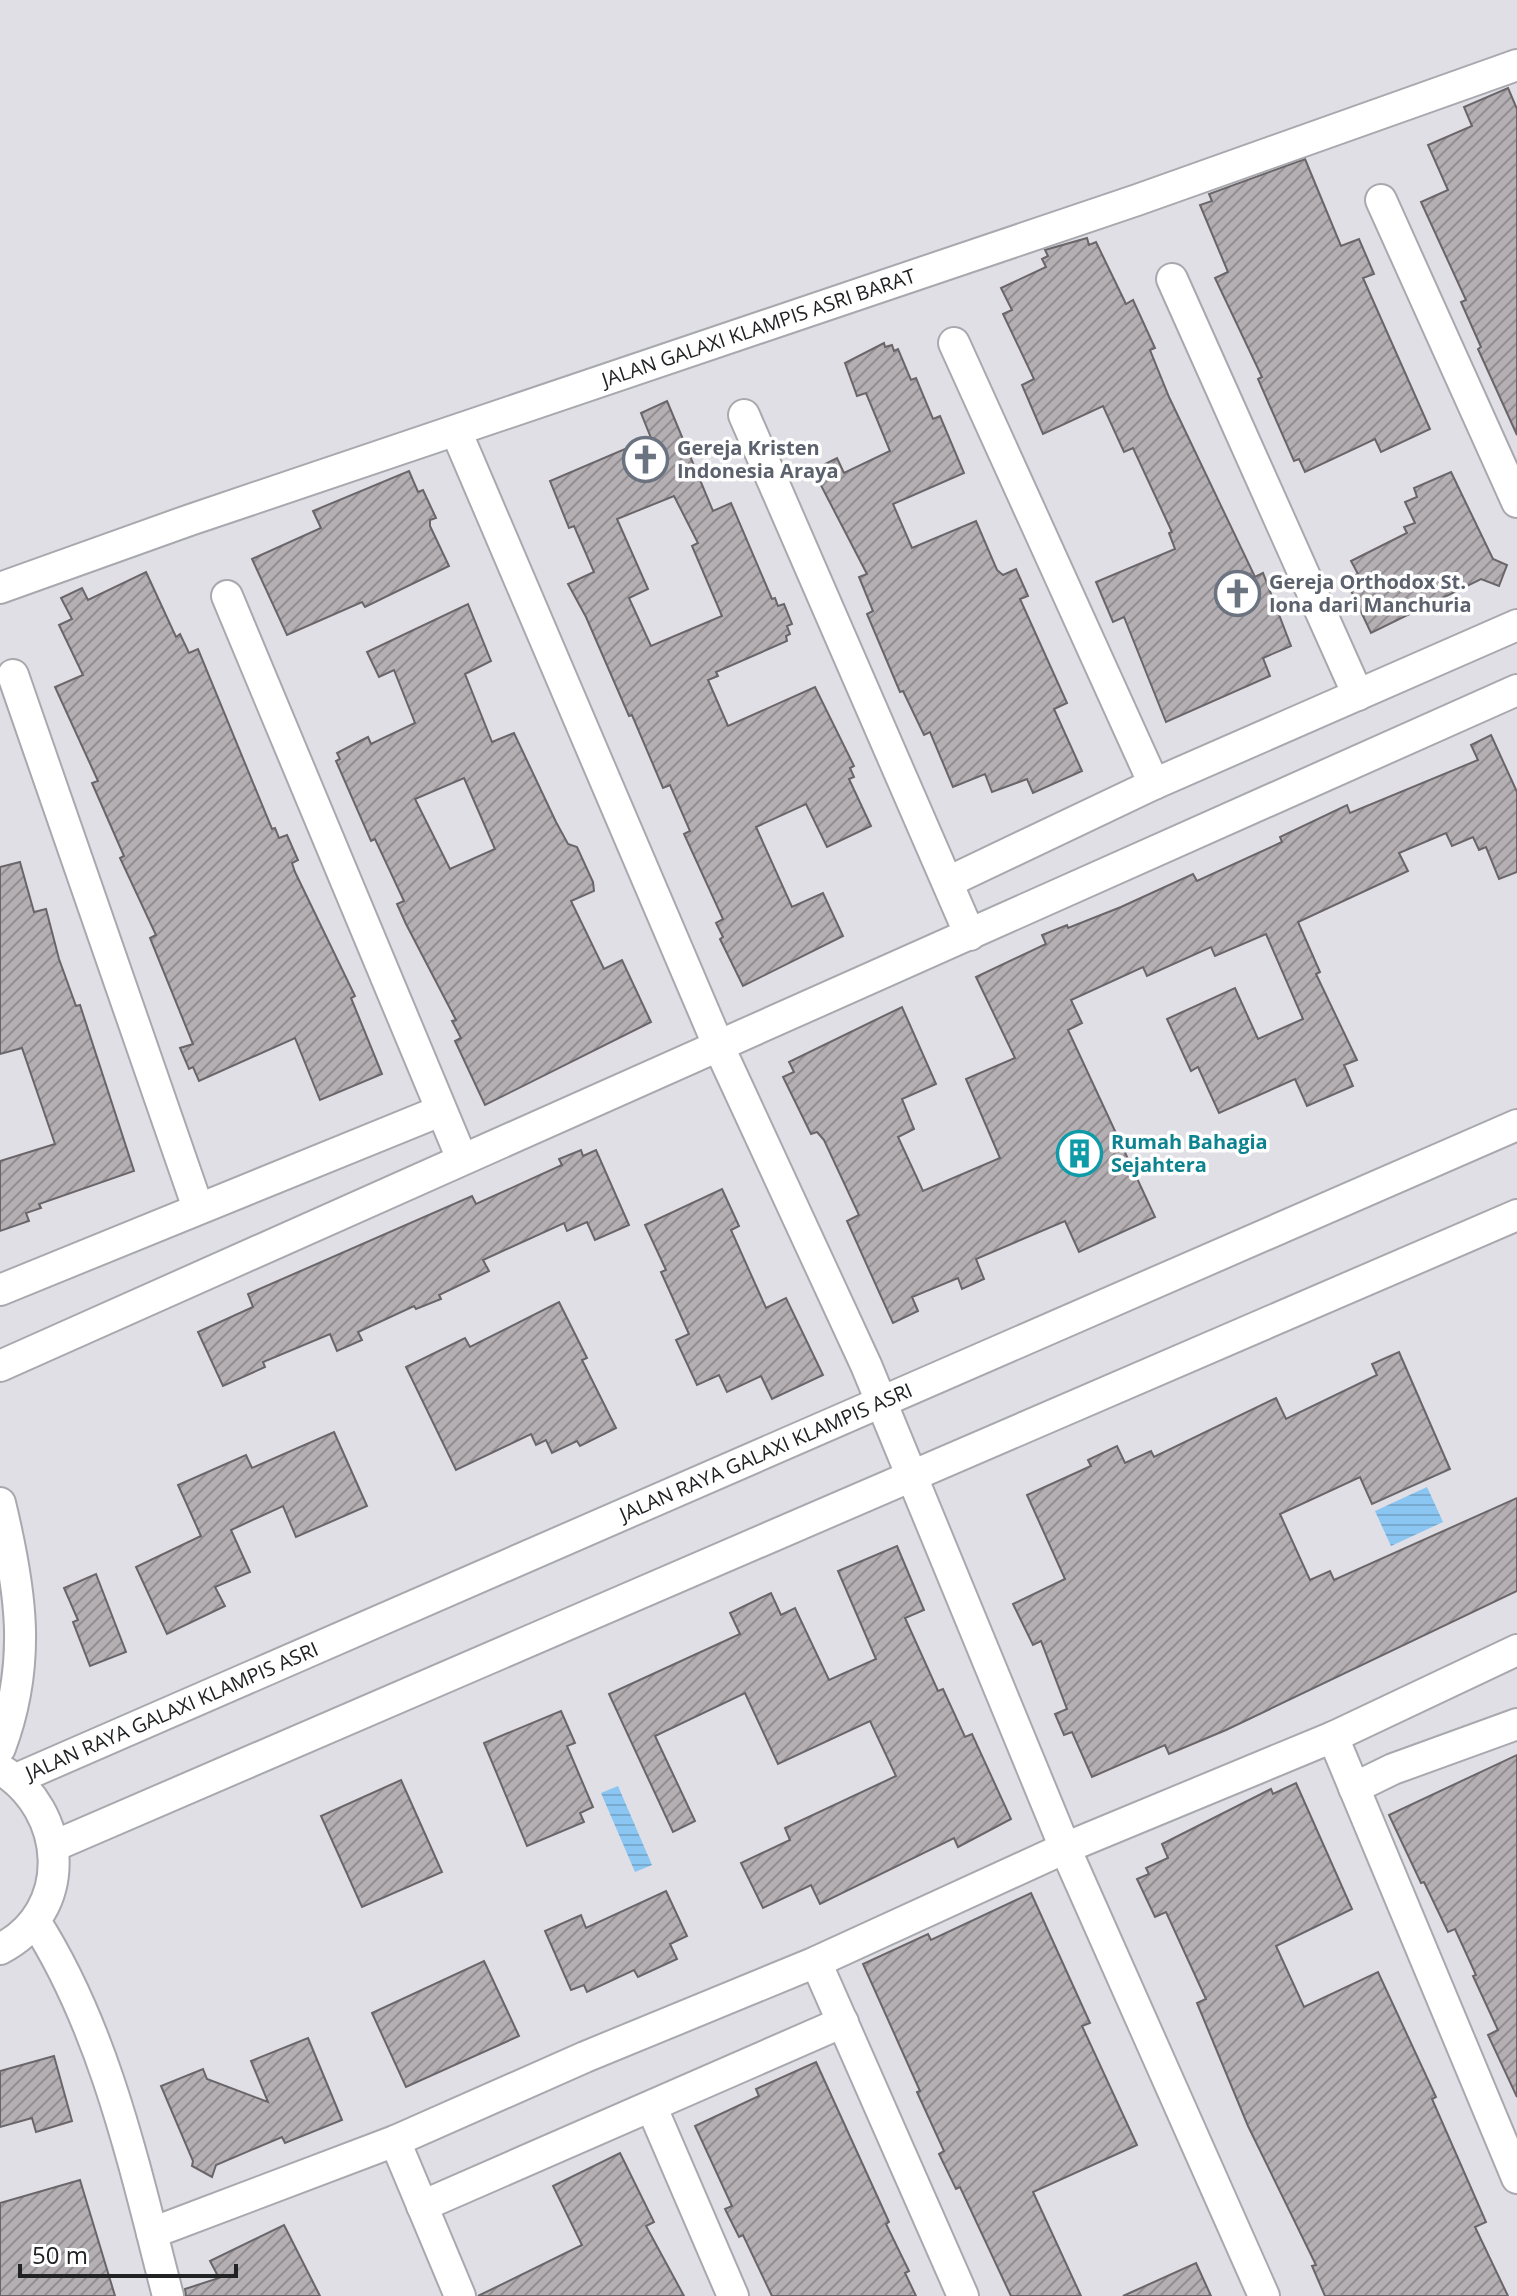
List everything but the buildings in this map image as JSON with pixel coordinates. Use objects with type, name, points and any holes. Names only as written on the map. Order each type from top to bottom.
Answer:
[{"type":"street","name":"JALAN GALAXI KLAMPIS ASRI BARAT","points":[[0,588],[190,520],[1122,205],[1517,65]]},
{"type":"street","points":[[1381,200],[1517,502]]},
{"type":"street","points":[[1172,279],[1358,695]]},
{"type":"street","points":[[954,343],[1154,784]]},
{"type":"street","points":[[744,415],[970,935]]},
{"type":"street","points":[[456,431],[719,1047],[880,1404],[1065,1848],[1264,2296]]},
{"type":"street","points":[[227,596],[462,1159]]},
{"type":"street","points":[[948,882],[1154,784],[1517,625]]},
{"type":"street","points":[[13,675],[198,1208]]},
{"type":"street","points":[[0,1366],[1517,690]]},
{"type":"street","points":[[0,1290],[440,1111]]},
{"type":"street","name":"JALAN RAYA GALAXI KLAMPIS ASRI","points":[[8,1774],[880,1404],[1517,1125]]},
{"type":"street","points":[[54,1846],[909,1474],[1517,1215]]},
{"type":"street","points":[[0,1503],[20,1599],[21,1670],[14,1709],[0,1748]]},
{"type":"street","points":[[152,2233],[395,2141],[585,2057],[816,1962],[1065,1848],[1333,1737],[1517,1650]]},
{"type":"street","points":[[1354,1788],[1393,1769],[1517,1724]]},
{"type":"street","points":[[1333,1737],[1517,2178]]},
{"type":"street","points":[[0,1949],[13,1943],[35,1921],[52,1885],[54,1846],[42,1808],[8,1774]]},
{"type":"street","points":[[35,1921],[63,1965],[86,2021],[152,2233],[168,2296]]},
{"type":"street","points":[[816,1962],[963,2296]]},
{"type":"street","points":[[422,2206],[843,2022]]},
{"type":"street","points":[[652,2108],[733,2296]]},
{"type":"street","points":[[395,2141],[460,2296]]},
{"type":"water","points":[[1427,1487],[1443,1522],[1391,1546],[1375,1511]]},
{"type":"water","points":[[618,1786],[652,1865],[635,1872],[601,1793]]},
{"type":"place","name":"Gereja Kristen Indonesia Araya","points":[[646,459]]},
{"type":"place","name":"Gereja Orthodox St. Iona dari Manchuria","points":[[1238,593]]},
{"type":"place","name":"Rumah Bahagia Sejahtera","points":[[1080,1154]]}]
